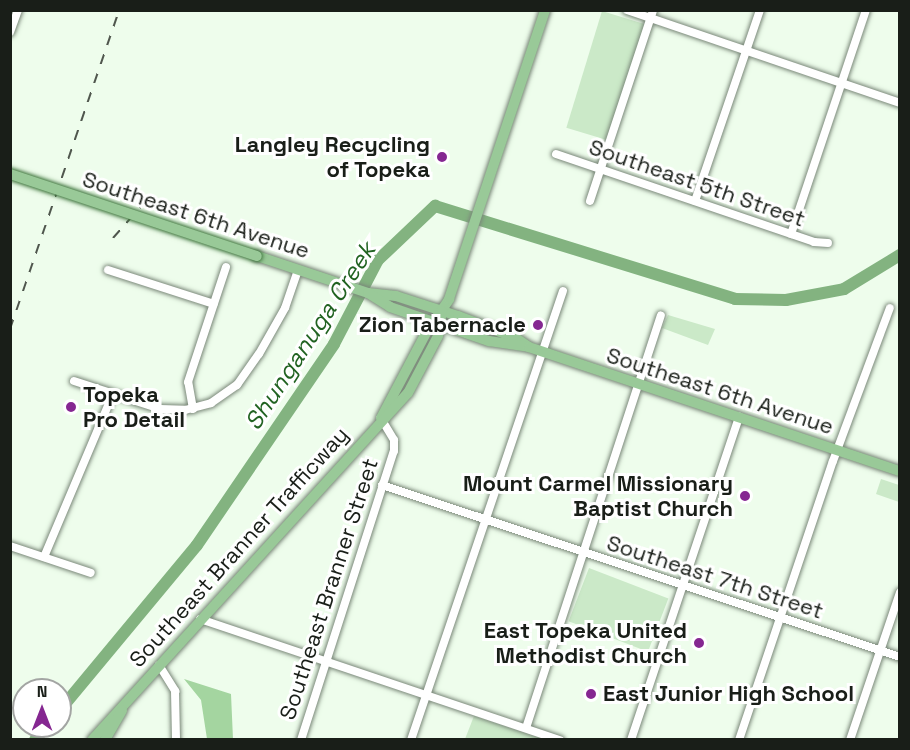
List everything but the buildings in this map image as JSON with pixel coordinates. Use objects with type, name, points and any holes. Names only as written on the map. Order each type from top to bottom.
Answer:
[{"type":"main road","points":[[381,418],[442,311],[463,256],[545,10]]},
{"type":"main road","name":"Southeast 6th Avenue","points":[[10,174],[368,293],[396,296],[442,311],[516,338],[529,347]]},
{"type":"main road","name":"Southeast 6th Avenue","points":[[368,293],[390,307],[489,341],[529,347],[900,471]]},
{"type":"main road","name":"Southeast Branner Trafficway","points":[[92,740],[381,418]]},
{"type":"main road","name":"Southeast Branner Trafficway","points":[[105,740],[126,702]]},
{"type":"street","points":[[10,32],[18,10]]},
{"type":"street","points":[[627,10],[652,15],[900,103]]},
{"type":"street","points":[[695,201],[760,10]]},
{"type":"street","points":[[790,234],[866,10]]},
{"type":"street","points":[[590,201],[652,15]]},
{"type":"street","name":"Southeast 5th Street","points":[[555,154],[790,234],[828,243]]},
{"type":"street","points":[[193,409],[188,382],[226,267]]},
{"type":"street","points":[[108,270],[214,304]]},
{"type":"street","points":[[74,381],[160,409],[193,409],[222,397],[237,385],[285,308],[298,270]]},
{"type":"street","points":[[411,740],[563,291]]},
{"type":"street","points":[[739,740],[838,450],[890,308]]},
{"type":"street","points":[[526,728],[661,316]]},
{"type":"street","points":[[44,557],[113,394]]},
{"type":"street","points":[[631,740],[739,417]]},
{"type":"street","name":"Southeast Branner Street","points":[[301,740],[394,451],[394,440],[381,418]]},
{"type":"street","name":"Southeast 7th Street","points":[[382,485],[900,657]]},
{"type":"street","points":[[10,546],[91,573]]},
{"type":"street","points":[[849,740],[900,592]]},
{"type":"street","points":[[200,619],[560,740]]},
{"type":"street","points":[[159,665],[175,691],[176,740]]},
{"type":"green space","points":[[602,11],[645,24],[609,141],[566,128]]},
{"type":"green space","points":[[668,315],[715,329],[708,345],[662,328]]},
{"type":"green space","points":[[881,479],[899,485],[899,502],[876,494]]},
{"type":"green space","points":[[589,568],[668,598],[648,652],[569,621]]},
{"type":"green space","points":[[184,679],[231,694],[233,739],[207,739],[201,700]]},
{"type":"green space","points":[[474,716],[543,739],[465,739]]},
{"type":"waterway","name":"Shunganuga Creek","points":[[72,696],[197,545],[334,344],[378,260],[435,206],[735,299],[786,300],[844,289],[900,255]]},
{"type":"railway","points":[[10,329],[119,10]]},
{"type":"railway","points":[[113,238],[144,203]]},
{"type":"place","name":"Langley Recycling of Topeka","points":[[442,157]]},
{"type":"place","name":"Zion Tabernacle","points":[[538,325]]},
{"type":"place","name":"Topeka Pro Detail","points":[[71,407]]},
{"type":"place","name":"Mount Carmel Missionary Baptist Church","points":[[745,496]]},
{"type":"place","name":"East Topeka United Methodist Church","points":[[699,643]]},
{"type":"place","name":"East Junior High School","points":[[591,694]]}]
